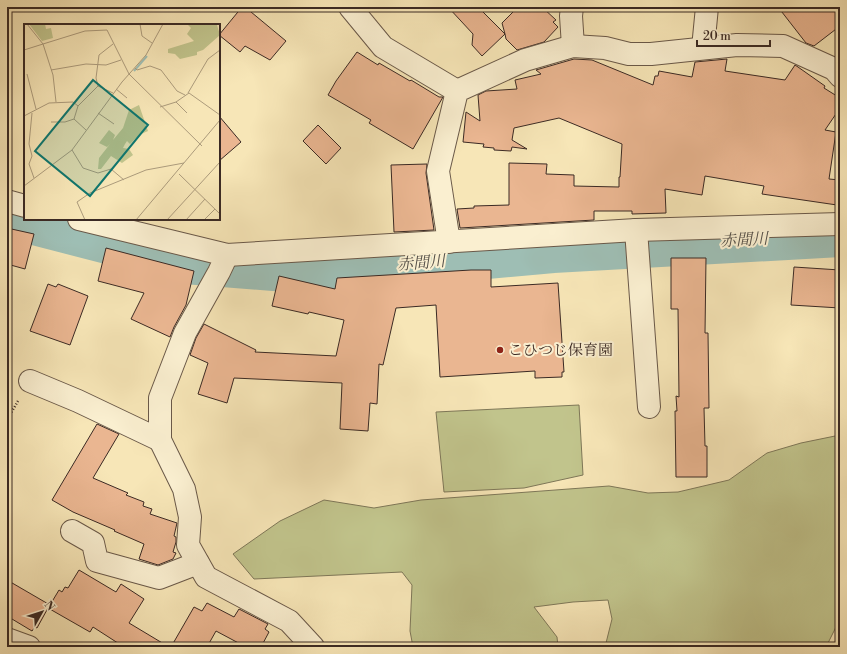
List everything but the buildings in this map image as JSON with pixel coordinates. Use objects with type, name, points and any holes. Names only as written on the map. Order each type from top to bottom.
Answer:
[{"type":"street","points":[[350,7],[383,47],[457,91]]},
{"type":"street","points":[[572,7],[571,16],[573,46]]},
{"type":"street","points":[[703,48],[707,7]]},
{"type":"street","points":[[457,91],[525,60],[573,46],[605,48],[629,54],[651,54],[737,45],[783,46],[838,68]]},
{"type":"street","points":[[449,242],[438,171],[457,91]]},
{"type":"street","points":[[7,201],[24,206]]},
{"type":"street","points":[[82,220],[223,262],[449,242],[637,241],[840,224]]},
{"type":"street","points":[[637,241],[649,407]]},
{"type":"street","points":[[223,262],[185,333],[160,398],[160,440],[184,489],[190,517],[188,546],[206,577],[289,621],[313,647]]},
{"type":"street","points":[[30,381],[78,401],[160,440]]},
{"type":"street","points":[[72,531],[93,543],[97,560],[159,578],[198,563]]},
{"type":"street","points":[[7,639],[29,647]]},
{"type":"green space","points":[[579,405],[583,475],[524,488],[444,492],[436,412]]},
{"type":"green space","points":[[840,435],[840,619],[826,647],[649,647],[606,643],[612,619],[608,600],[573,602],[534,607],[557,637],[558,647],[413,647],[410,631],[412,585],[402,572],[254,579],[233,554],[280,521],[324,500],[374,508],[421,500],[609,486],[648,493],[678,492],[729,480],[767,453],[801,443]]},
{"type":"waterway","name":"赤間川","points":[[7,216],[185,262],[322,272],[553,251],[840,235]]},
{"type":"place","name":"こひつじ保育園","points":[[500,350]]}]
